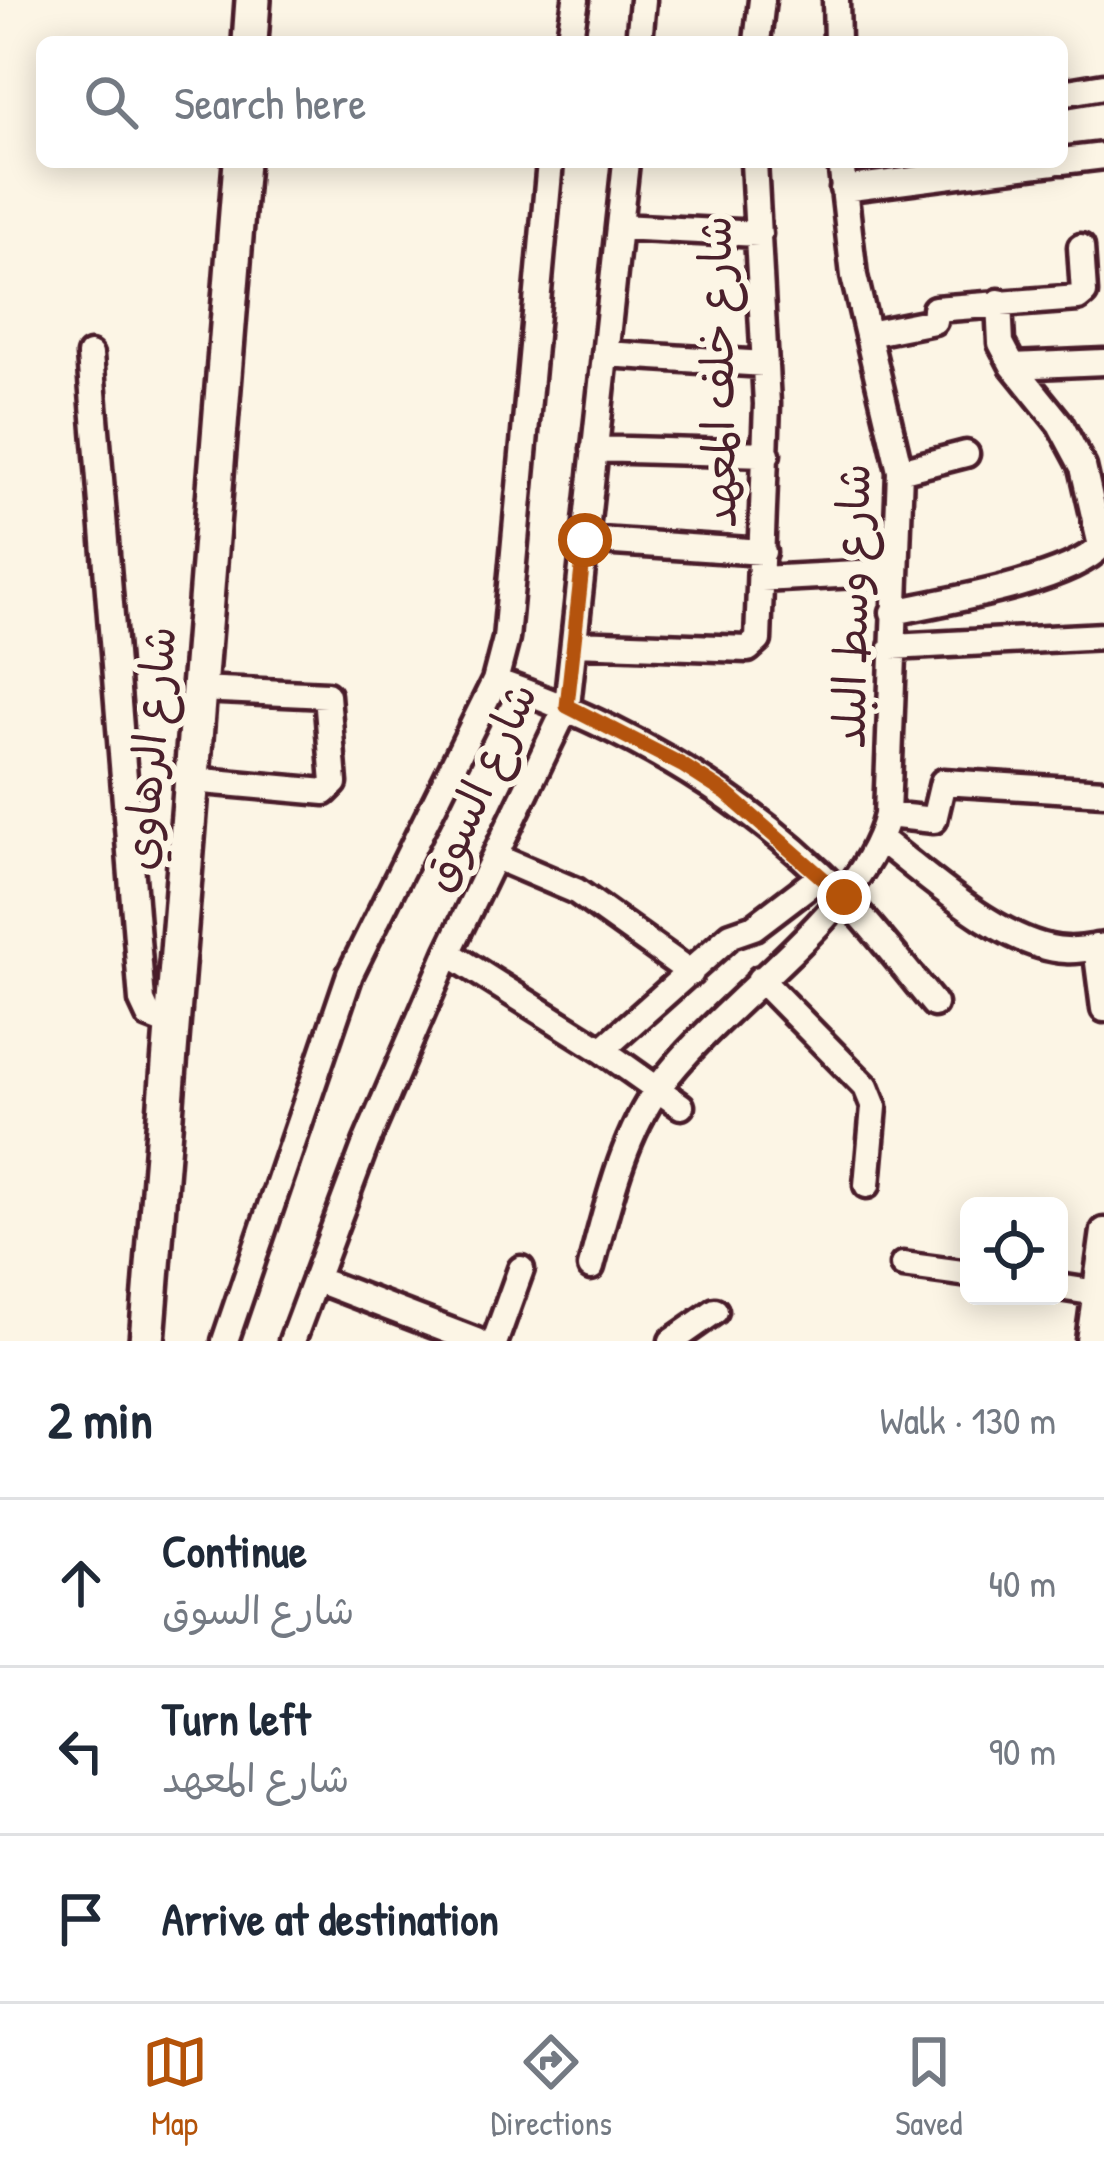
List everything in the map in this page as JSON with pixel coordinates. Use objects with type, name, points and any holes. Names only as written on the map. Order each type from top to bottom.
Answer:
[{"type":"street","points":[[250,36],[253,0]]},
{"type":"street","points":[[570,36],[576,0]]},
{"type":"street","points":[[640,36],[643,0]]},
{"type":"street","points":[[759,36],[762,0]]},
{"type":"street","points":[[836,0],[837,36]]},
{"type":"street","points":[[1068,92],[1104,86]]},
{"type":"street","points":[[1068,161],[1104,156]]},
{"type":"street","name":"شارع الرهاوي","points":[[147,1341],[241,168]]},
{"type":"street","points":[[225,1341],[350,974],[495,681],[506,639],[549,168]]},
{"type":"street","name":"شارع السوق","points":[[292,1341],[366,1143],[448,953],[567,706],[625,168]]},
{"type":"street","name":"شارع خلف المعهد","points":[[574,643],[748,649],[758,640],[767,454],[754,168]]},
{"type":"street","name":"شارع وسط البلد","points":[[842,168],[854,276],[900,472],[892,761],[884,828]]},
{"type":"street","points":[[843,189],[1010,168]]},
{"type":"street","points":[[619,227],[759,234]]},
{"type":"street","points":[[868,334],[934,321],[935,309],[1082,296],[1082,247]]},
{"type":"street","points":[[893,612],[993,590],[1065,566],[1095,553],[1102,538],[1077,455],[1001,343],[999,302]]},
{"type":"street","points":[[605,354],[765,364]]},
{"type":"street","points":[[90,355],[142,1001],[149,1016],[172,1025]]},
{"type":"street","points":[[1013,366],[1104,362]]},
{"type":"street","points":[[594,449],[767,454]]},
{"type":"street","points":[[900,472],[966,454]]},
{"type":"street","points":[[585,540],[763,552]]},
{"type":"street","points":[[761,580],[895,572]]},
{"type":"street","points":[[892,647],[1104,636]]},
{"type":"street","points":[[495,681],[567,706],[682,765],[727,794],[844,897],[934,1004]]},
{"type":"street","points":[[191,780],[325,792],[334,783],[327,695],[199,689]]},
{"type":"street","points":[[884,828],[934,820],[943,782],[1104,792]]},
{"type":"street","points":[[591,1268],[609,1198],[658,1089],[844,897],[884,828]]},
{"type":"street","points":[[884,828],[1003,928],[1040,945],[1066,950],[1100,946],[1104,1010]]},
{"type":"street","points":[[496,857],[597,903],[692,973]]},
{"type":"street","points":[[602,1050],[731,935],[754,927],[820,876]]},
{"type":"street","points":[[448,953],[681,1106]]},
{"type":"street","points":[[760,979],[866,1087],[874,1107],[867,1185]]},
{"type":"street","points":[[1089,1341],[1104,1231]]},
{"type":"street","points":[[903,1265],[960,1273]]},
{"type":"street","points":[[495,1341],[521,1269]]},
{"type":"street","points":[[315,1279],[476,1341]]},
{"type":"street","points":[[1068,1289],[1096,1293]]},
{"type":"street","points":[[672,1341],[715,1311]]},
{"type":"route","points":[[585,540],[567,706],[682,765],[727,794],[844,897]]}]
